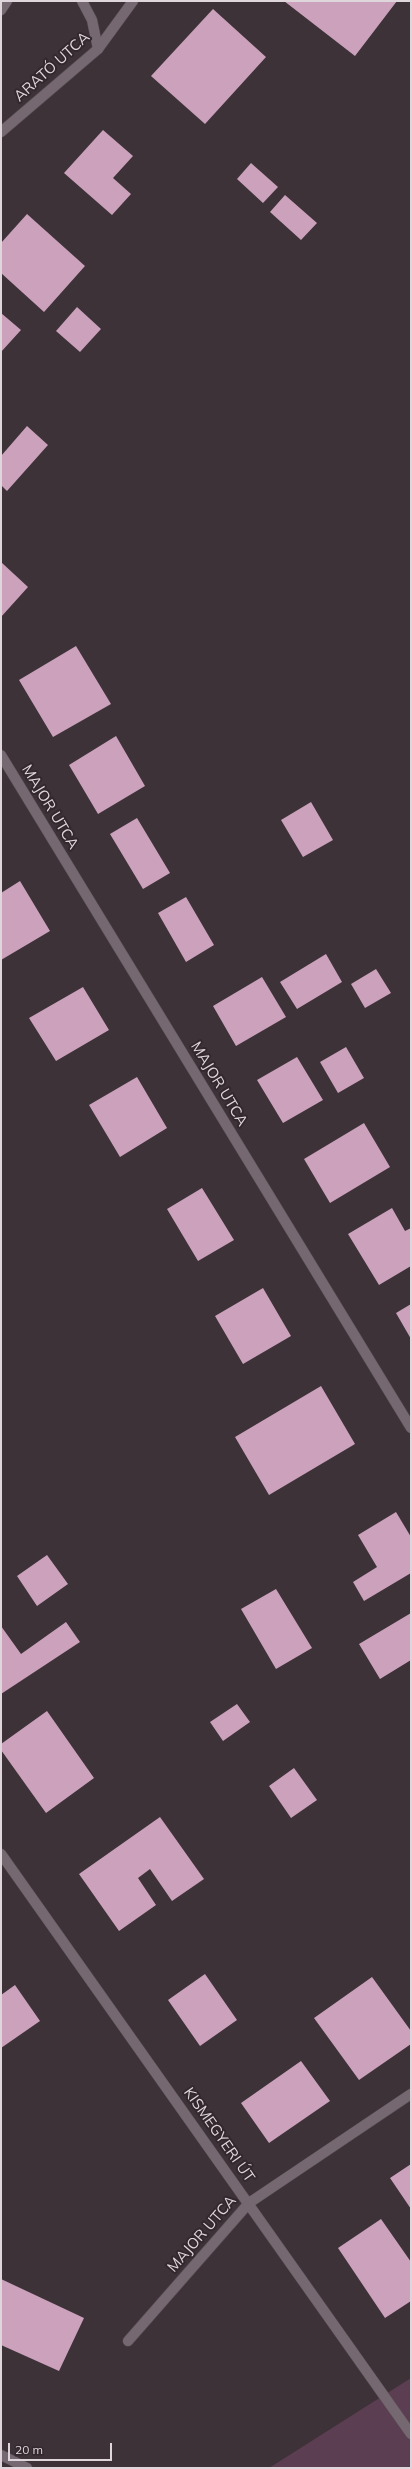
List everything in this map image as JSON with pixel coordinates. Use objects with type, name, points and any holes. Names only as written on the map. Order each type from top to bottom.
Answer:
[{"type":"street","points":[[1,10],[7,1]]},
{"type":"street","points":[[82,1],[92,20],[98,49]]},
{"type":"street","name":"ARATÓ UTCA","points":[[1,132],[98,49],[133,1]]},
{"type":"street","name":"MAJOR UTCA","points":[[1,755],[411,1428]]},
{"type":"street","name":"KISMEGYERI ÚT","points":[[1,1854],[411,2434]]},
{"type":"street","name":"MAJOR UTCA","points":[[128,2341],[249,2203],[411,2094]]},
{"type":"street","points":[[1,2455],[27,2468]]},
{"type":"shaded area","points":[[411,2378],[411,2468],[269,2468]]},
{"type":"building","points":[[284,1],[397,1],[355,56]]},
{"type":"building","points":[[213,9],[266,57],[205,124],[151,76]]},
{"type":"building","points":[[103,130],[133,156],[113,178],[131,194],[112,215],[64,173]]},
{"type":"building","points":[[251,163],[278,187],[263,203],[237,179]]},
{"type":"building","points":[[285,195],[317,223],[301,240],[270,212]]},
{"type":"building","points":[[27,214],[85,266],[44,312],[1,273],[1,243]]},
{"type":"building","points":[[77,307],[101,329],[80,352],[56,331]]},
{"type":"building","points":[[1,313],[21,330],[1,352]]},
{"type":"building","points":[[27,426],[48,445],[7,491],[1,485],[1,456]]},
{"type":"building","points":[[1,562],[28,587],[1,617]]},
{"type":"building","points":[[76,646],[111,704],[53,737],[19,680]]},
{"type":"building","points":[[116,736],[145,786],[98,814],[69,765]]},
{"type":"building","points":[[311,802],[333,840],[303,857],[281,820]]},
{"type":"building","points":[[137,818],[170,873],[143,889],[110,834]]},
{"type":"building","points":[[20,881],[50,931],[1,960],[1,893]]},
{"type":"building","points":[[186,897],[214,945],[186,962],[158,913]]},
{"type":"building","points":[[326,954],[342,982],[297,1009],[280,982]]},
{"type":"building","points":[[376,969],[391,993],[365,1008],[351,984]]},
{"type":"building","points":[[262,977],[286,1017],[236,1046],[213,1006]]},
{"type":"building","points":[[83,987],[109,1030],[56,1061],[29,1018]]},
{"type":"building","points":[[346,1047],[364,1078],[338,1093],[320,1062]]},
{"type":"building","points":[[297,1057],[323,1100],[283,1123],[257,1080]]},
{"type":"building","points":[[137,1077],[167,1128],[120,1157],[89,1105]]},
{"type":"building","points":[[364,1123],[390,1167],[330,1203],[304,1159]]},
{"type":"building","points":[[202,1188],[234,1240],[198,1261],[167,1209]]},
{"type":"building","points":[[392,1208],[405,1231],[411,1228],[411,1266],[379,1285],[348,1234]]},
{"type":"building","points":[[263,1288],[291,1336],[243,1364],[215,1316]]},
{"type":"building","points":[[411,1304],[411,1339],[396,1313]]},
{"type":"building","points":[[321,1386],[355,1444],[269,1495],[235,1437]]},
{"type":"building","points":[[396,1512],[411,1537],[411,1573],[364,1601],[353,1582],[377,1567],[358,1535]]},
{"type":"building","points":[[47,1555],[68,1584],[37,1606],[17,1576]]},
{"type":"building","points":[[276,1589],[312,1648],[276,1669],[241,1609]]},
{"type":"building","points":[[411,1613],[411,1660],[380,1679],[359,1644]]},
{"type":"building","points":[[66,1622],[80,1642],[1,1694],[1,1626],[21,1654]]},
{"type":"building","points":[[237,1704],[250,1722],[223,1741],[210,1722]]},
{"type":"building","points":[[47,1711],[94,1778],[46,1813],[1,1750],[1,1744]]},
{"type":"building","points":[[294,1768],[317,1800],[291,1818],[269,1786]]},
{"type":"building","points":[[160,1817],[204,1879],[172,1901],[150,1869],[138,1878],[156,1905],[119,1931],[79,1874]]},
{"type":"building","points":[[205,1974],[237,2020],[200,2046],[168,2000]]},
{"type":"building","points":[[372,1977],[411,2031],[411,2044],[359,2080],[314,2018]]},
{"type":"building","points":[[15,1985],[40,2021],[1,2048],[1,1995]]},
{"type":"building","points":[[301,2061],[330,2101],[269,2143],[241,2103]]},
{"type":"building","points":[[411,2164],[411,2209],[390,2178]]},
{"type":"building","points":[[381,2219],[411,2262],[411,2301],[385,2318],[338,2248]]},
{"type":"building","points":[[1,2279],[84,2318],[59,2371],[1,2345]]}]
